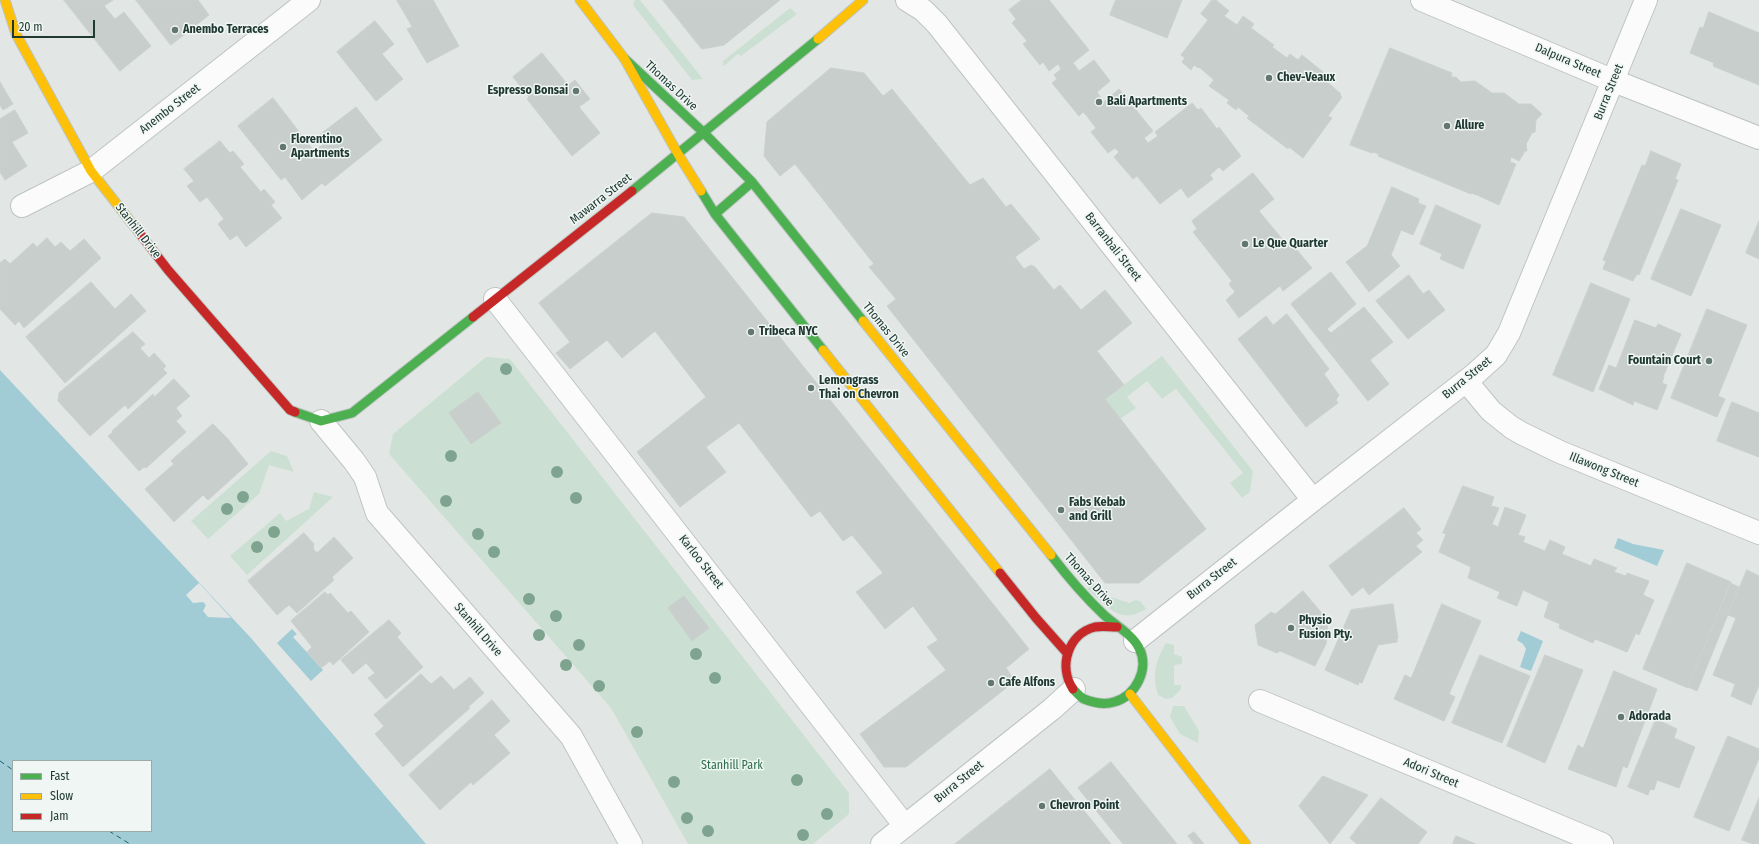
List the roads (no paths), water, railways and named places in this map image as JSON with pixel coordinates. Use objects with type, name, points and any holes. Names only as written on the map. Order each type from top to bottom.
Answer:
[{"type":"main road","name":"Stanhill Drive","points":[[5,0],[16,34],[91,170],[168,270],[290,410],[321,421]]},
{"type":"main road","name":"Thomas Drive","points":[[580,0],[624,58],[678,154],[715,214],[1036,618],[1066,653],[1072,642],[1081,632],[1092,627],[1105,625],[1117,628],[1127,633],[1135,641]]},
{"type":"main road","name":"Mawarra Street","points":[[321,421],[352,413],[678,154],[863,0]]},
{"type":"main road","name":"Thomas Drive","points":[[624,58],[704,132],[752,182],[1076,587],[1117,628]]},
{"type":"main road","points":[[715,214],[752,182]]},
{"type":"main road","points":[[1066,653],[1066,672],[1068,681],[1074,689],[1082,698],[1094,703],[1106,704],[1119,701],[1130,694],[1138,685],[1143,662],[1141,651],[1135,641]]},
{"type":"main road","points":[[1130,694],[1246,844]]},
{"type":"street","name":"Anembo Street","points":[[22,206],[91,170],[309,0]]},
{"type":"street","name":"Barranbali Street","points":[[907,0],[923,10],[937,24],[1313,500]]},
{"type":"street","name":"Dalpura Street","points":[[1422,0],[1614,81],[1759,138]]},
{"type":"street","name":"Burra Street","points":[[1135,641],[1466,381],[1491,360],[1501,348],[1509,333],[1614,81],[1646,0]]},
{"type":"street","name":"Karloo Street","points":[[495,299],[905,826]]},
{"type":"street","name":"Illawong Street","points":[[1466,381],[1491,411],[1521,433],[1560,452],[1759,533]]},
{"type":"street","name":"Stanhill Drive","points":[[321,421],[354,460],[365,477],[377,513],[571,736],[631,844]]},
{"type":"street","name":"Burra Street","points":[[882,844],[1052,709],[1074,689]]},
{"type":"street","name":"Adori Street","points":[[1260,701],[1602,844]]},
{"type":"water","points":[[0,370],[251,638],[426,844],[0,844]]},
{"type":"water","points":[[1618,538],[1633,544],[1664,550],[1657,566],[1614,548]]},
{"type":"water","points":[[292,629],[297,634],[293,637],[323,670],[311,681],[277,643]]},
{"type":"water","points":[[1521,631],[1543,641],[1531,671],[1520,667],[1526,649],[1523,644],[1517,640]]},
{"type":"place","name":"Anembo Terraces","points":[[175,30]]},
{"type":"place","name":"Chev-Veaux","points":[[1269,78]]},
{"type":"place","name":"Espresso Bonsai","points":[[576,91]]},
{"type":"place","name":"Bali Apartments","points":[[1099,102]]},
{"type":"place","name":"Allure","points":[[1447,126]]},
{"type":"place","name":"Florentino Apartments","points":[[283,147]]},
{"type":"place","name":"Le Que Quarter","points":[[1245,244]]},
{"type":"place","name":"Tribeca NYC","points":[[751,332]]},
{"type":"place","name":"Fountain Court","points":[[1709,361]]},
{"type":"place","name":"Lemongrass Thai on Chevron","points":[[811,388]]},
{"type":"place","name":"Fabs Kebab and Grill","points":[[1061,510]]},
{"type":"place","name":"Physio Fusion Pty.","points":[[1291,628]]},
{"type":"place","name":"Cafe Alfons","points":[[991,683]]},
{"type":"place","name":"Adorada","points":[[1621,717]]},
{"type":"place","name":"Chevron Point","points":[[1042,806]]},
{"type":"park label","name":"Stanhill Park","points":[[732,766]]}]
